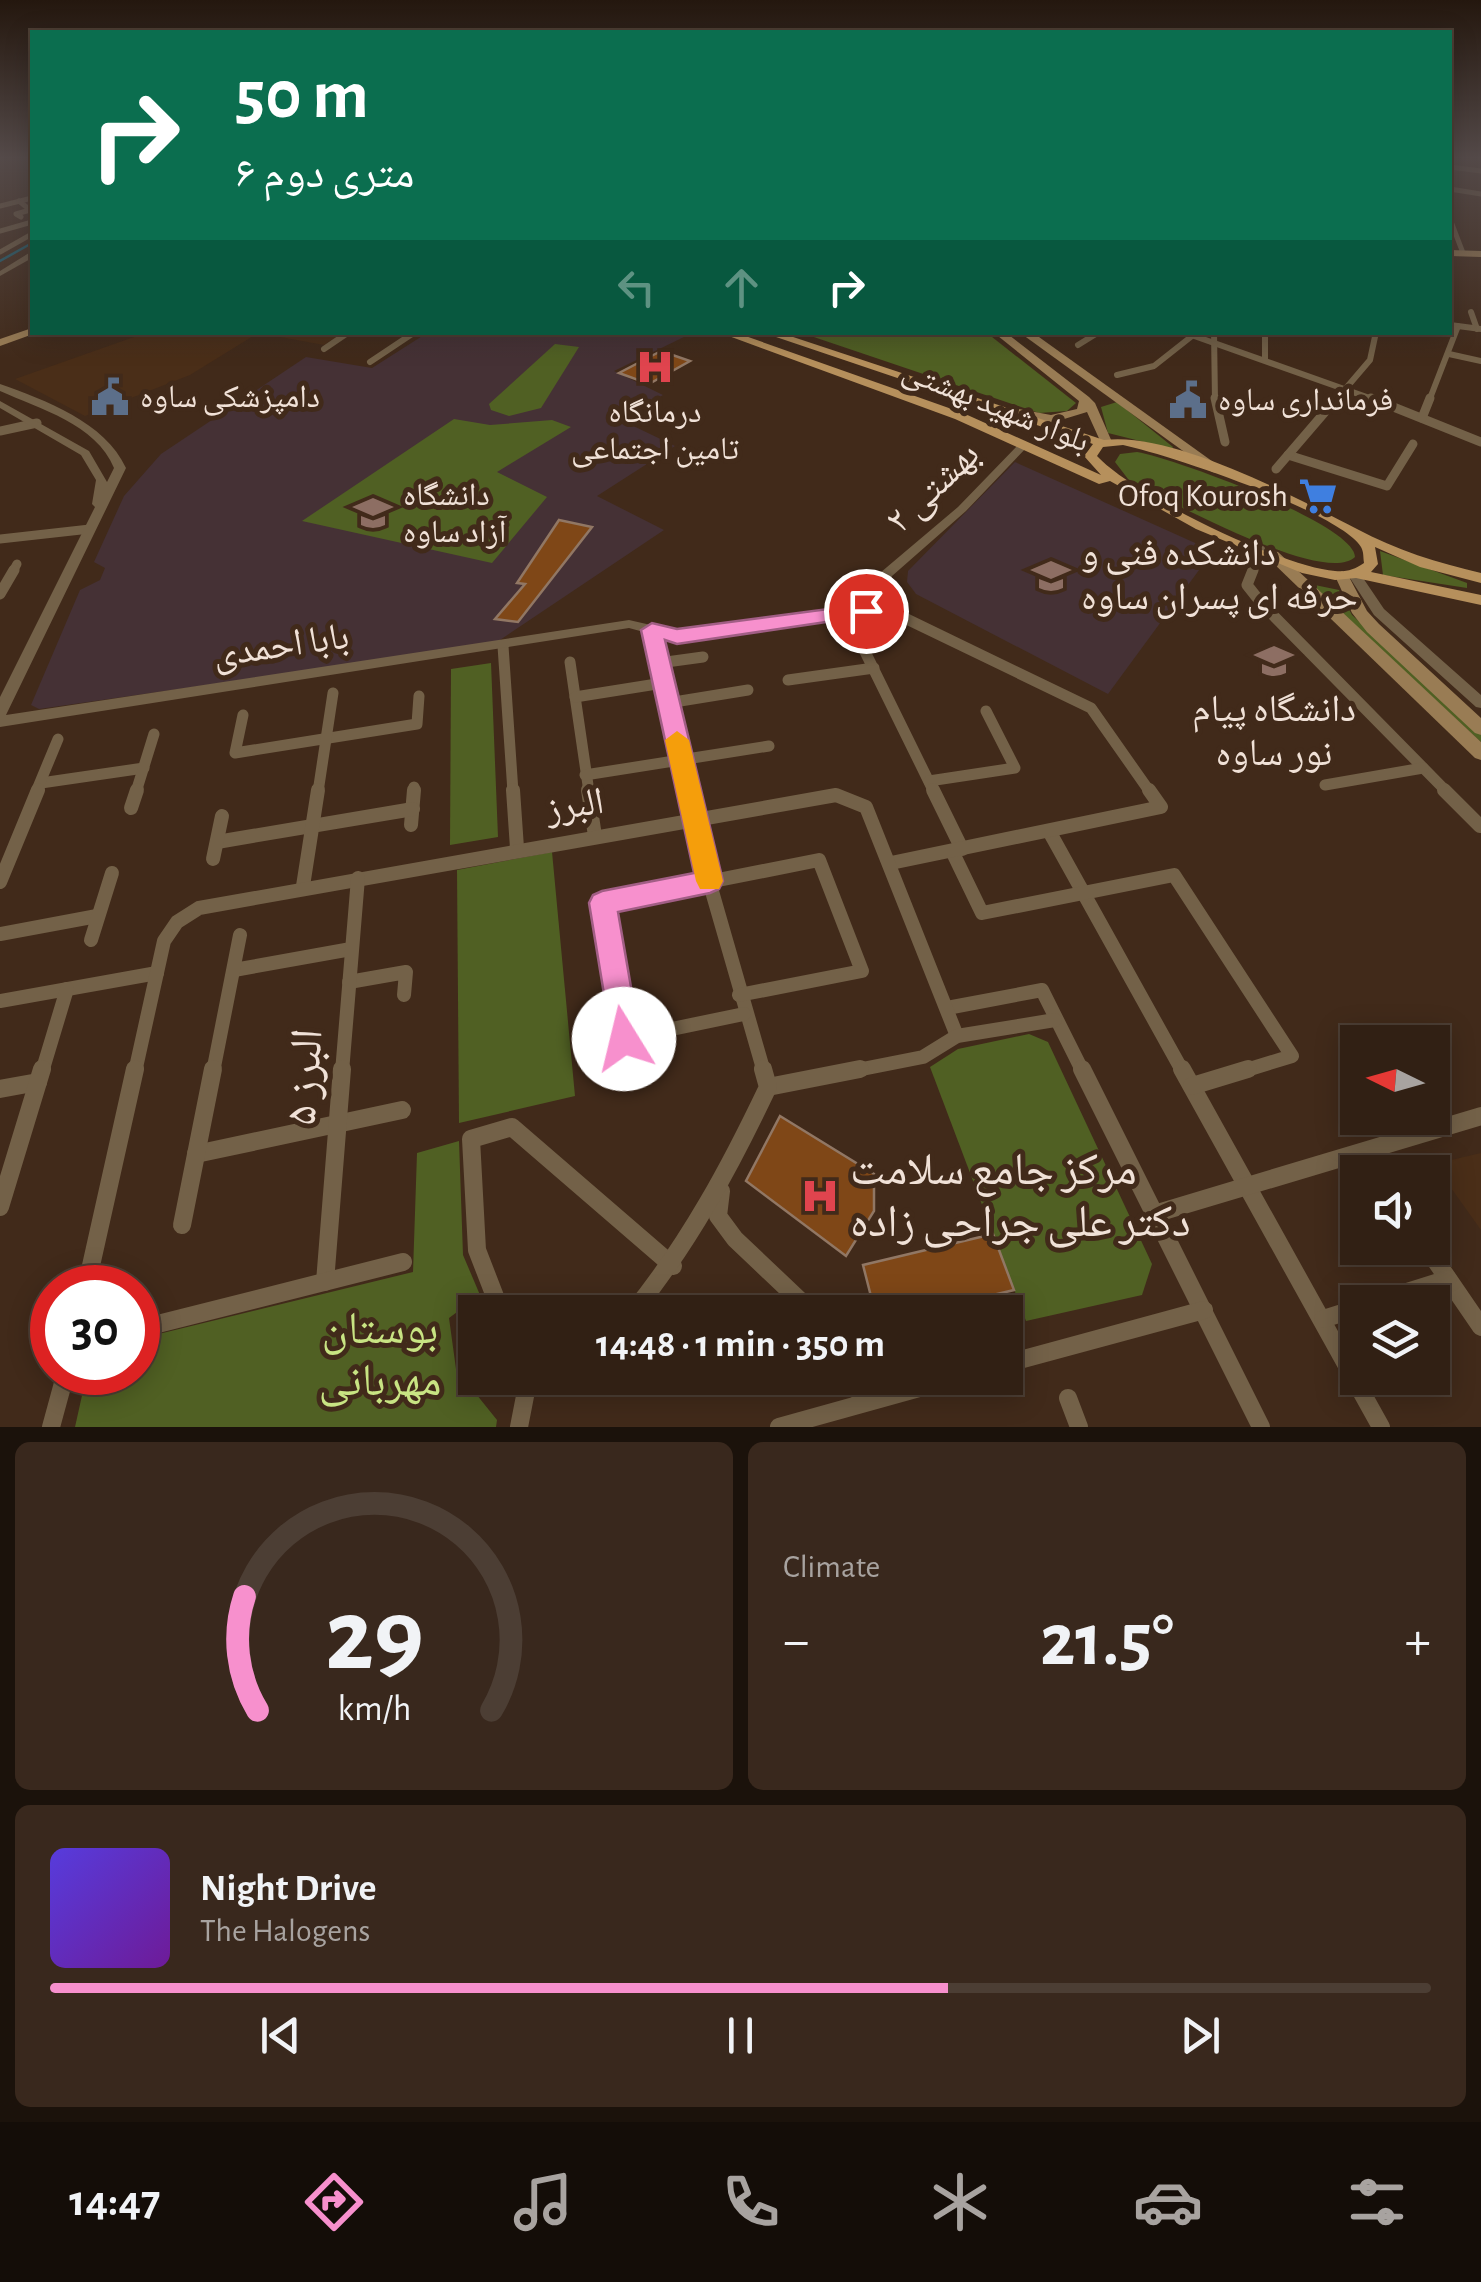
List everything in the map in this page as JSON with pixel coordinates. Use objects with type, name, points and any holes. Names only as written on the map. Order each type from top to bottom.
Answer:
[{"type":"main road","points":[[1454,252],[1481,257]]},
{"type":"main road","points":[[0,334],[30,323]]},
{"type":"main road","points":[[0,344],[30,333]]},
{"type":"main road","name":"بلوار شهید بهشتی","points":[[731,335],[959,416],[1317,573],[1424,587],[1481,600]]},
{"type":"main road","points":[[1002,335],[1080,395],[1106,402],[1110,397],[1101,386]]},
{"type":"main road","points":[[1028,335],[1226,475]]},
{"type":"main road","name":"بلوار شهید بهشتی","points":[[785,336],[1041,426],[1104,442],[1132,442],[1226,475],[1426,564],[1481,578]]},
{"type":"main road","points":[[986,405],[1063,419],[1082,411],[1080,395]]},
{"type":"main road","points":[[1080,395],[1104,442],[1091,451],[1092,460],[1133,494]]},
{"type":"main road","points":[[1024,445],[1044,439],[1041,426]]},
{"type":"main road","points":[[1351,532],[1366,544],[1372,558],[1368,568],[1351,575],[1360,613],[1481,728]]},
{"type":"main road","points":[[1267,553],[1481,753]]},
{"type":"main road","points":[[1424,587],[1411,574],[1416,566],[1426,564]]},
{"type":"street","points":[[0,249],[30,235]]},
{"type":"street","points":[[0,274],[30,256]]},
{"type":"street","points":[[1471,312],[1479,329]]},
{"type":"street","points":[[1422,418],[1449,354],[1454,326],[1479,329]]},
{"type":"street","points":[[324,349],[345,335]]},
{"type":"street","points":[[370,362],[410,335]]},
{"type":"street","points":[[1078,345],[1094,335]]},
{"type":"street","points":[[1117,375],[1154,366],[1188,335]]},
{"type":"street","points":[[1191,335],[1344,387],[1481,442]]},
{"type":"street","points":[[1215,335],[1215,410],[1225,442]]},
{"type":"street","points":[[1265,335],[1265,360]]},
{"type":"street","points":[[1276,469],[1370,360],[1375,335]]},
{"type":"street","points":[[1449,354],[1481,361]]},
{"type":"street","points":[[0,387],[94,434],[117,454],[120,468],[0,712]]},
{"type":"street","points":[[0,404],[85,454],[100,472],[92,524]]},
{"type":"street","points":[[0,429],[15,412]]},
{"type":"street","points":[[0,429],[37,423]]},
{"type":"street","points":[[1288,455],[1386,486],[1414,444]]},
{"type":"street","name":"بهشتی ۲","points":[[886,609],[886,576],[962,510],[1024,445]]},
{"type":"street","points":[[0,539],[92,524]]},
{"type":"street","points":[[1267,553],[1247,584],[1480,826]]},
{"type":"street","points":[[0,594],[17,564]]},
{"type":"street","points":[[1351,575],[1379,612],[1481,703]]},
{"type":"street","points":[[843,613],[886,576]]},
{"type":"street","points":[[518,848],[503,646],[628,624],[677,636],[886,609],[1091,708],[1161,807],[891,862]]},
{"type":"street","points":[[843,613],[929,782],[982,912],[1174,876],[1292,1056],[1192,1086]]},
{"type":"street","points":[[648,1295],[673,1266],[722,1186],[768,1087],[744,1014],[710,881],[652,630]]},
{"type":"street","name":"بابا احمدی","points":[[0,720],[503,646]]},
{"type":"street","points":[[659,664],[703,657]]},
{"type":"street","points":[[570,662],[594,836]]},
{"type":"street","points":[[788,680],[874,668]]},
{"type":"street","points":[[576,697],[664,683]]},
{"type":"street","points":[[668,702],[748,690]]},
{"type":"street","points":[[303,886],[333,694]]},
{"type":"street","points":[[244,715],[235,753],[417,724],[419,696]]},
{"type":"street","points":[[929,782],[1015,768],[986,711]]},
{"type":"street","points":[[131,808],[154,734]]},
{"type":"street","points":[[0,882],[58,739]]},
{"type":"street","points":[[585,774],[769,746]]},
{"type":"street","points":[[41,783],[144,768]]},
{"type":"street","points":[[1325,784],[1423,768]]},
{"type":"street","points":[[411,826],[414,787]]},
{"type":"street","name":"البرز","points":[[91,1265],[169,930],[186,914],[303,886],[836,795],[866,807],[957,1036]]},
{"type":"street","points":[[217,842],[413,809]]},
{"type":"street","points":[[213,860],[222,816]]},
{"type":"street","points":[[1049,831],[1381,1427]]},
{"type":"street","points":[[739,995],[862,971],[820,860],[602,903],[624,1039],[744,1014]]},
{"type":"street","points":[[91,940],[112,872]]},
{"type":"street","name":"البرز ۵","points":[[325,1282],[358,878]]},
{"type":"street","points":[[0,934],[97,916]]},
{"type":"street","points":[[182,1225],[240,934]]},
{"type":"street","points":[[234,970],[351,949]]},
{"type":"street","points":[[349,982],[406,972],[404,995]]},
{"type":"street","points":[[0,1000],[158,973]]},
{"type":"street","points":[[0,1207],[67,989]]},
{"type":"street","points":[[947,1008],[1042,990],[1261,1427]]},
{"type":"street","points":[[768,1087],[923,1058],[957,1036],[1055,1020]]},
{"type":"street","points":[[0,1090],[38,1082]]},
{"type":"street","points":[[196,1154],[402,1110]]},
{"type":"street","points":[[1154,1214],[1247,1188],[1398,1136],[1481,1116]]},
{"type":"street","points":[[495,1295],[478,1250],[471,1139],[512,1128],[673,1266]]},
{"type":"street","points":[[722,1186],[718,1216],[735,1239],[794,1295]]},
{"type":"street","points":[[160,1323],[403,1262]]},
{"type":"street","points":[[1439,1265],[1481,1327]]},
{"type":"street","points":[[1429,1285],[1448,1279]]},
{"type":"street","points":[[1023,1359],[1204,1310]]},
{"type":"street","points":[[1322,1319],[1340,1314]]},
{"type":"street","points":[[50,1427],[59,1395]]},
{"type":"street","points":[[518,1427],[522,1395]]},
{"type":"street","points":[[861,1395],[866,1401]]},
{"type":"street","points":[[779,1427],[889,1395]]},
{"type":"street","points":[[1068,1398],[1079,1427]]},
{"type":"shaded area","points":[[130,335],[255,335],[190,375],[85,416],[15,379],[134,337]]},
{"type":"shaded area","points":[[269,335],[340,335],[324,345]]},
{"type":"shaded area","name":"دانشگاه آزاد ساوه","points":[[424,335],[686,336],[614,371],[663,395],[623,421],[675,446],[597,496],[664,530],[494,644],[39,709],[31,705],[80,590],[100,580],[105,568],[94,562],[124,496],[161,454],[306,357],[372,368]]},
{"type":"shaded area","name":"دانشکده فنی و حرفه ای پسران ساوه","points":[[1015,462],[1213,551],[1108,694],[916,594],[907,582],[908,571]]},
{"type":"shaded area","points":[[1481,1153],[1481,1230],[1450,1186],[1450,1160]]},
{"type":"green space","points":[[808,335],[990,335],[1076,403],[1067,411],[1039,413]]},
{"type":"green space","points":[[555,344],[579,347],[541,408],[509,416],[491,410],[489,404]]},
{"type":"green space","points":[[1117,402],[1172,449],[1108,433],[1101,407]]},
{"type":"green space","points":[[454,419],[490,425],[552,420],[571,427],[497,472],[547,497],[492,563],[302,521]]},
{"type":"green space","points":[[1137,452],[1222,479],[1296,511],[1347,543],[1355,557],[1339,563],[1286,553],[1147,491],[1128,479],[1115,462],[1120,454]]},
{"type":"green space","points":[[1380,551],[1467,583],[1467,588],[1383,575]]},
{"type":"green space","points":[[1310,584],[1339,590],[1352,615],[1481,735],[1481,742]]},
{"type":"green space","points":[[491,663],[498,837],[450,845],[451,669]]},
{"type":"green space","points":[[552,852],[575,1096],[459,1123],[457,870]]},
{"type":"green space","points":[[1029,1034],[1048,1042],[1152,1264],[1142,1295],[1026,1321],[1023,1295],[1016,1295],[930,1067],[958,1049]]},
{"type":"green space","name":"بوستان مهربانی","points":[[459,1141],[463,1255],[480,1295],[458,1295],[458,1311],[449,1318],[458,1395],[477,1395],[497,1420],[496,1427],[75,1427],[82,1395],[160,1395],[160,1334],[413,1272],[417,1153]]},
{"type":"building","name":"درمانگاه تامین اجتماعی","points":[[661,351],[690,361],[649,384],[619,373]]},
{"type":"building","points":[[559,520],[592,527],[518,622],[495,619],[525,584],[517,583]]},
{"type":"building","name":"مرکز جامع سلامت دکتر علی جراحی زاده","points":[[780,1116],[874,1174],[874,1211],[846,1256],[746,1181]]},
{"type":"building","points":[[993,1234],[1014,1290],[993,1295],[871,1295],[863,1265]]},
{"type":"waterway","points":[[0,261],[30,244]]},
{"type":"slow traffic","points":[[677,740],[709,881]]},
{"type":"place","name":"درمانگاه تامین اجتماعی","points":[[655,367]]},
{"type":"place","name":"دامپزشکی ساوه","points":[[110,397]]},
{"type":"place","name":"فرمانداری ساوه","points":[[1188,400]]},
{"type":"place","name":"Ofoq Kourosh","points":[[1318,496]]},
{"type":"place","name":"دانشگاه آزاد ساوه","points":[[373,513]]},
{"type":"place","name":"دانشکده فنی و حرفه ای پسران ساوه","points":[[1051,576]]},
{"type":"place","name":"دانشگاه پیام نور ساوه","points":[[1274,661]]},
{"type":"place","name":"مرکز جامع سلامت دکتر علی جراحی زاده","points":[[820,1196]]},
{"type":"route","points":[[624,1039],[602,903],[710,881],[652,630],[677,636],[866,611]]}]
